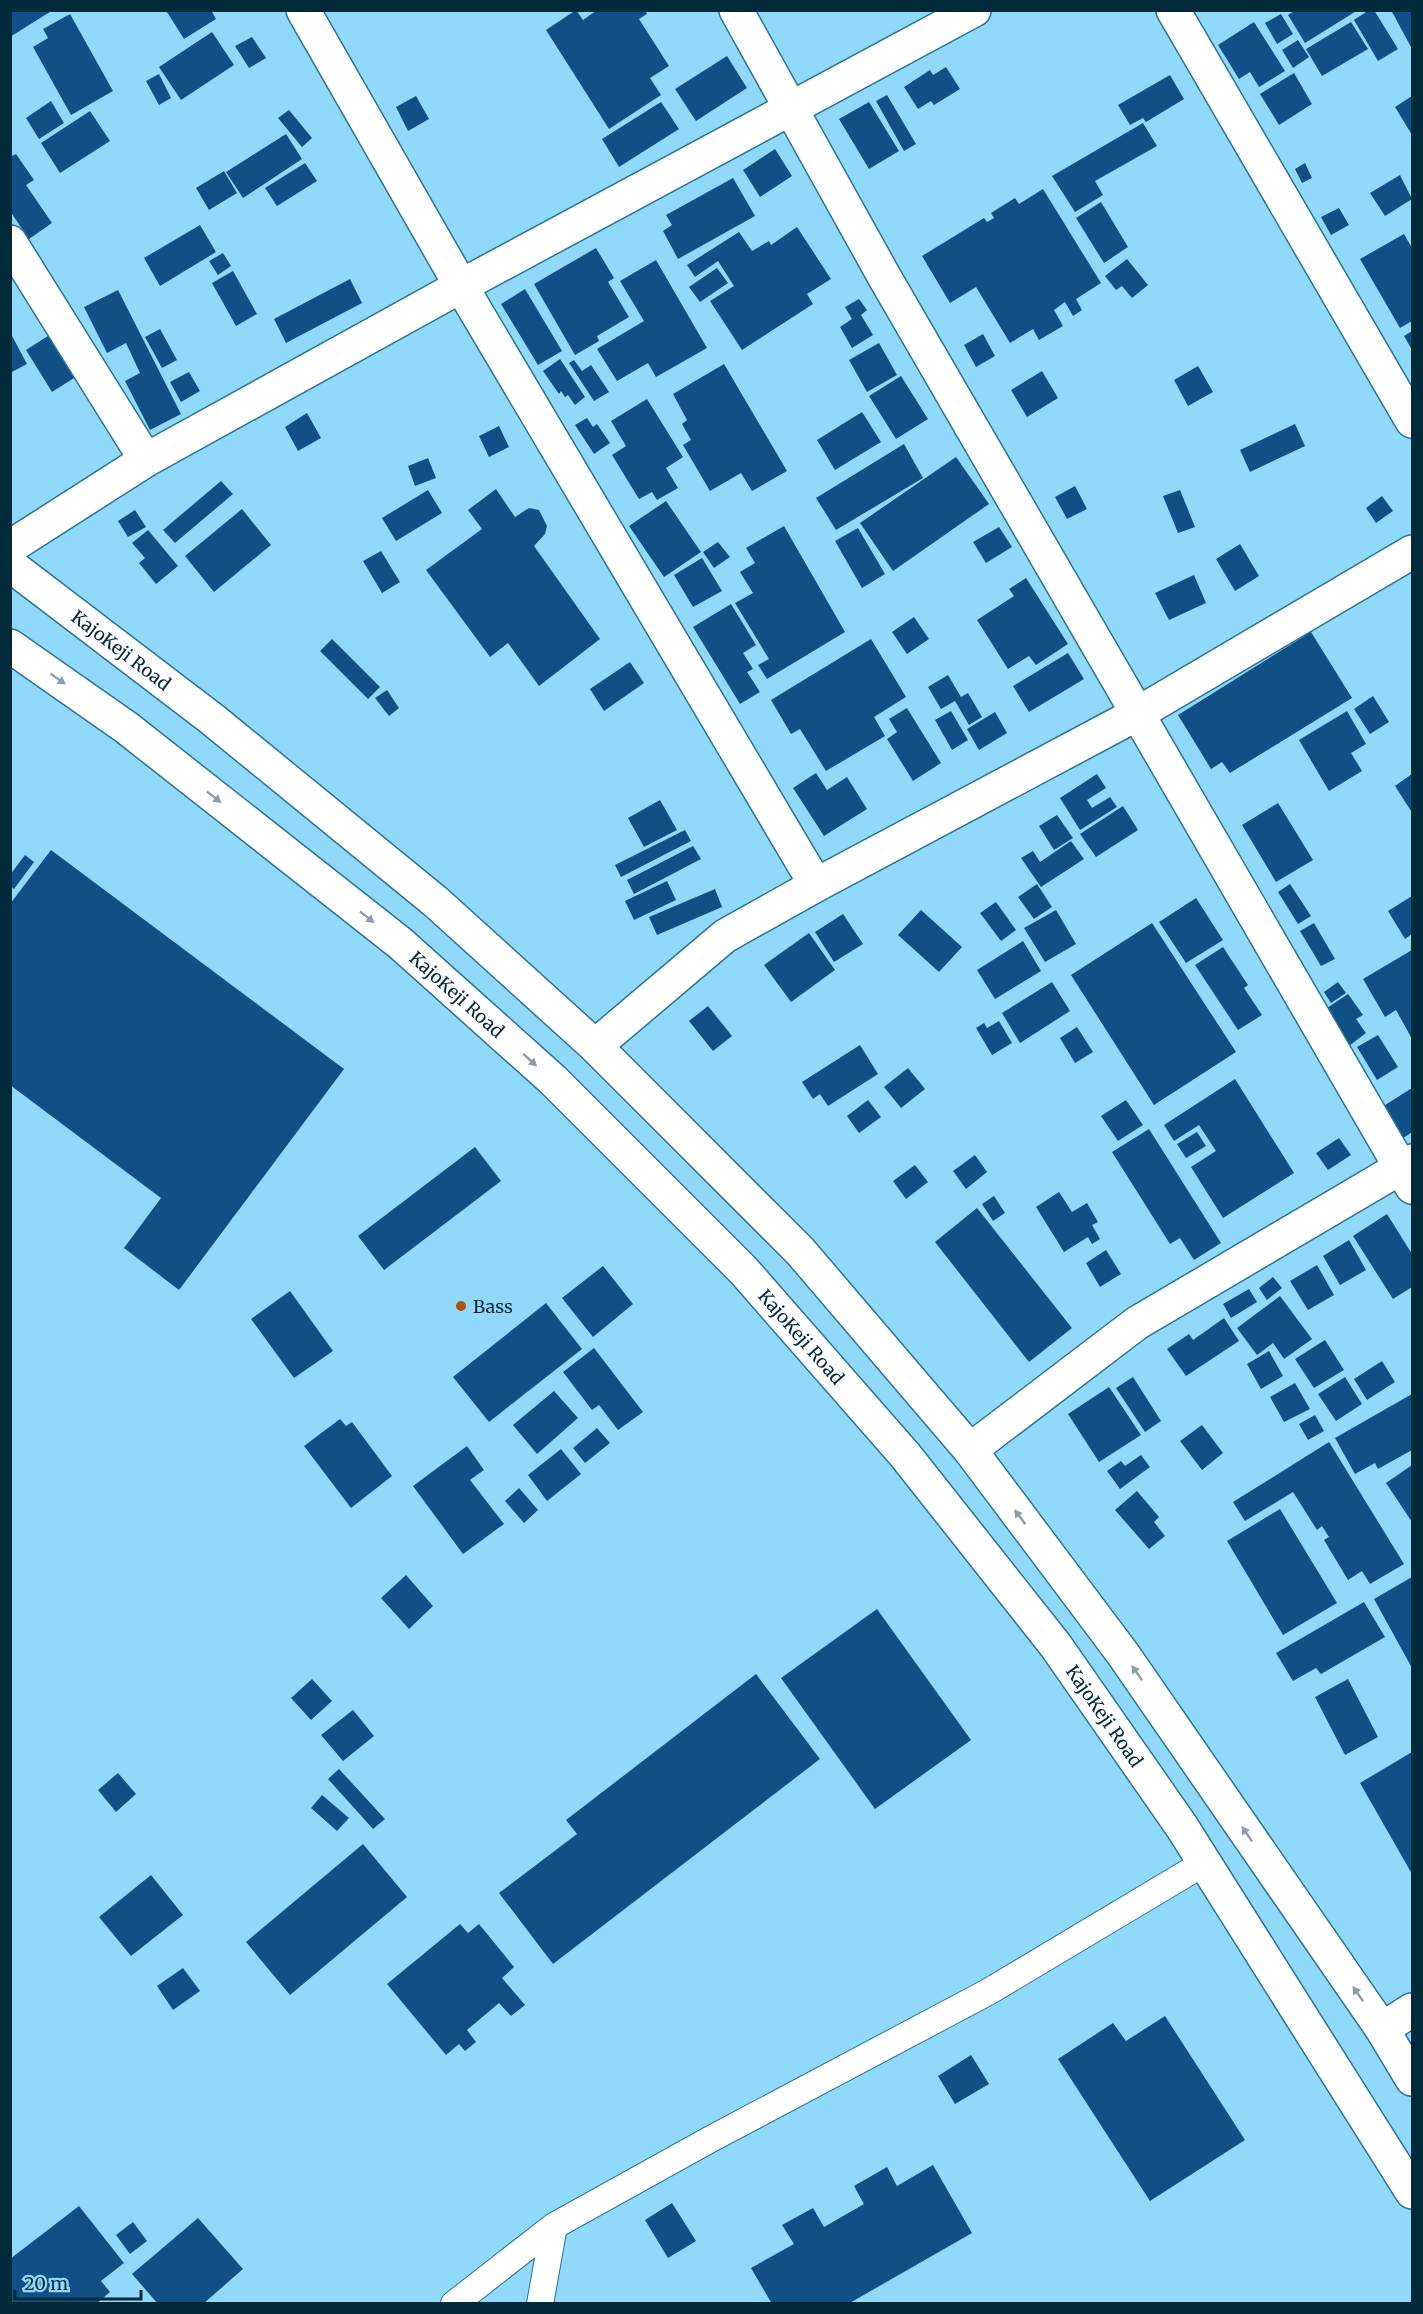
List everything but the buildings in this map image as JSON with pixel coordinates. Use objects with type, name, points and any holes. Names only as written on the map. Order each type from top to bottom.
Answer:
[{"type":"street","points":[[303,10],[461,286],[816,885]]},
{"type":"street","points":[[736,10],[1137,714],[1409,1172],[1137,1323],[970,1450]]},
{"type":"street","points":[[10,547],[146,460],[461,286],[974,10]]},
{"type":"street","points":[[1173,10],[1413,421]]},
{"type":"street","points":[[10,242],[146,460]]},
{"type":"street","points":[[595,1046],[725,936],[1137,714],[1413,552]]},
{"type":"street","name":"KajoKeji Road","points":[[10,565],[212,719],[436,902],[595,1046],[800,1251],[970,1450],[1123,1654],[1382,2029],[1413,2079]]},
{"type":"street","name":"KajoKeji Road","points":[[10,646],[127,728],[400,943],[553,1080],[744,1271],[905,1455],[1056,1646],[1204,1863],[1413,2192]]},
{"type":"street","points":[[1382,2029],[1413,2010]]},
{"type":"lane","points":[[454,2304],[554,2226],[709,2140],[988,1992],[1204,1863]]},
{"type":"lane","points":[[540,2304],[554,2226]]},
{"type":"place","name":"Bass","points":[[461,1306]]}]
